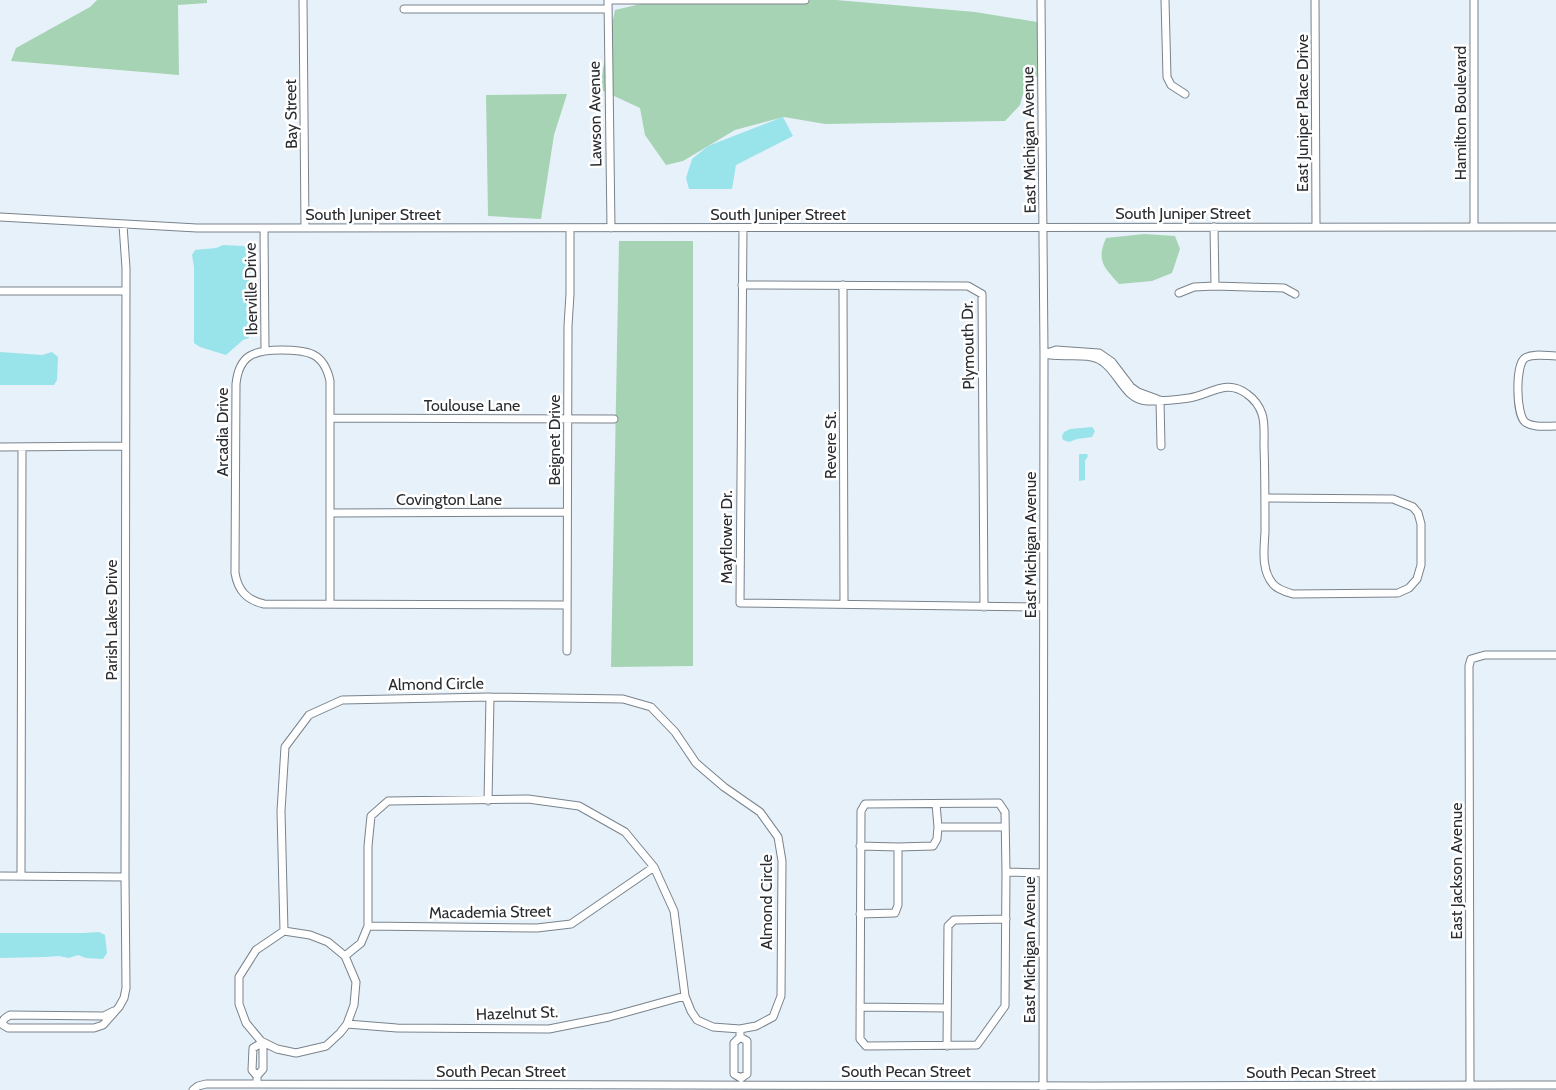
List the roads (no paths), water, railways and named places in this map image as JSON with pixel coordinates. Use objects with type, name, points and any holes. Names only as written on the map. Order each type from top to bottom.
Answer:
[{"type":"street","name":"Bay Street","points":[[303,0],[305,228]]},
{"type":"street","points":[[608,0],[805,0]]},
{"type":"street","name":"Lawson Avenue","points":[[608,0],[611,228]]},
{"type":"street","name":"East Michigan Avenue","points":[[1041,0],[1044,354],[1043,1088]]},
{"type":"street","points":[[1165,0],[1167,77],[1171,85],[1184,94]]},
{"type":"street","name":"East Juniper Place Drive","points":[[1315,0],[1316,227]]},
{"type":"street","name":"Hamilton Boulevard","points":[[1474,0],[1474,227]]},
{"type":"street","points":[[404,9],[608,9]]},
{"type":"street","name":"South Juniper Street","points":[[0,217],[123,225],[264,229],[1556,227]]},
{"type":"street","name":"Parish Lakes Drive","points":[[114,1011],[103,1025],[94,1028],[8,1028],[2,1022],[4,1018],[10,1015],[104,1016],[119,1007],[124,998],[126,988],[126,268],[123,225]]},
{"type":"street","points":[[1214,227],[1215,286]]},
{"type":"street","name":"Beignet Drive","points":[[567,651],[570,228]]},
{"type":"street","name":"Mayflower Dr.","points":[[743,228],[740,603],[1043,608]]},
{"type":"street","name":"Iberville Drive","points":[[264,229],[265,350]]},
{"type":"street","name":"Plymouth Dr.","points":[[742,285],[968,286],[982,294],[984,607]]},
{"type":"street","name":"Revere St.","points":[[843,286],[844,604]]},
{"type":"street","points":[[1179,293],[1194,287],[1215,286],[1284,288],[1295,294]]},
{"type":"street","points":[[0,290],[125,291]]},
{"type":"street","name":"Arcadia Drive","points":[[330,604],[330,381],[326,367],[314,355],[298,350],[265,350],[256,352],[249,356],[242,364],[237,375],[236,384],[235,574],[237,582],[246,596],[253,602],[264,604],[567,605]]},
{"type":"street","points":[[1044,354],[1097,358],[1110,368],[1129,393],[1146,401],[1189,398],[1206,394],[1219,387],[1232,387],[1245,392],[1257,403],[1263,416],[1264,566],[1273,584],[1281,590],[1292,594],[1398,593],[1409,588],[1417,579],[1421,565],[1421,524],[1414,507],[1393,499],[1265,498]]},
{"type":"street","points":[[1556,356],[1528,357],[1521,363],[1519,370],[1519,405],[1523,419],[1532,425],[1556,426]]},
{"type":"street","points":[[1160,400],[1161,446]]},
{"type":"street","name":"Toulouse Lane","points":[[330,418],[614,419]]},
{"type":"street","points":[[0,448],[125,446]]},
{"type":"street","points":[[21,876],[22,447]]},
{"type":"street","name":"Covington Lane","points":[[330,512],[567,512]]},
{"type":"street","name":"East Jackson Avenue","points":[[1470,1084],[1469,666],[1471,659],[1477,656],[1556,655]]},
{"type":"street","points":[[488,800],[490,697]]},
{"type":"street","name":"Almond Circle","points":[[284,931],[281,811],[285,747],[309,715],[342,700],[490,697],[623,699],[651,708],[675,732],[696,763],[724,787],[760,812],[778,837],[782,861],[781,996],[773,1017],[740,1033],[713,1027],[697,1020],[685,996],[674,911],[654,867],[625,832],[579,806],[528,799],[388,801],[370,816],[368,926],[361,943],[345,956]]},
{"type":"street","points":[[999,803],[1005,812],[1005,1006],[977,1045],[866,1046],[860,1039],[861,811],[865,804],[936,804],[999,803]]},
{"type":"street","points":[[860,846],[933,846],[938,839],[936,804]]},
{"type":"street","points":[[938,827],[1005,827]]},
{"type":"street","points":[[860,914],[895,913],[898,905],[898,847]]},
{"type":"street","name":"Macademia Street","points":[[368,926],[537,928],[571,924],[654,867]]},
{"type":"street","points":[[1006,872],[1043,873]]},
{"type":"street","points":[[0,876],[125,877]]},
{"type":"street","points":[[947,1046],[948,926],[954,920],[1006,919]]},
{"type":"street","points":[[257,1080],[263,1069],[263,1047],[246,1023],[239,1004],[238,977],[256,950],[284,931],[310,935],[328,942],[345,956],[356,982],[354,1005],[347,1024],[326,1046],[296,1053],[277,1049],[260,1042]]},
{"type":"street","name":"Hazelnut St.","points":[[347,1024],[397,1028],[549,1029],[608,1017],[685,996]]},
{"type":"street","points":[[860,1007],[948,1008]]},
{"type":"street","points":[[740,1033],[747,1041],[747,1074],[741,1084],[734,1074],[734,1043],[740,1033]]},
{"type":"street","name":"South Pecan Street","points":[[193,1090],[198,1086],[206,1084],[257,1080],[1043,1088],[1310,1088],[1470,1084],[1519,1088],[1556,1085]]},
{"type":"water","points":[[783,117],[793,136],[736,165],[732,189],[689,189],[686,178],[692,159],[708,146]]},
{"type":"water","points":[[223,245],[243,246],[251,249],[249,338],[243,340],[226,355],[200,347],[194,343],[194,267],[192,255],[195,250],[216,248]]},
{"type":"water","points":[[0,352],[42,355],[52,352],[58,357],[57,380],[54,385],[0,385]]},
{"type":"water","points":[[1092,427],[1095,431],[1092,437],[1069,442],[1063,440],[1064,432],[1070,429]]},
{"type":"water","points":[[1079,454],[1087,454],[1088,456],[1085,461],[1085,480],[1079,481]]},
{"type":"water","points":[[99,932],[105,935],[107,953],[103,959],[86,958],[78,955],[69,958],[59,956],[0,958],[0,933]]}]
